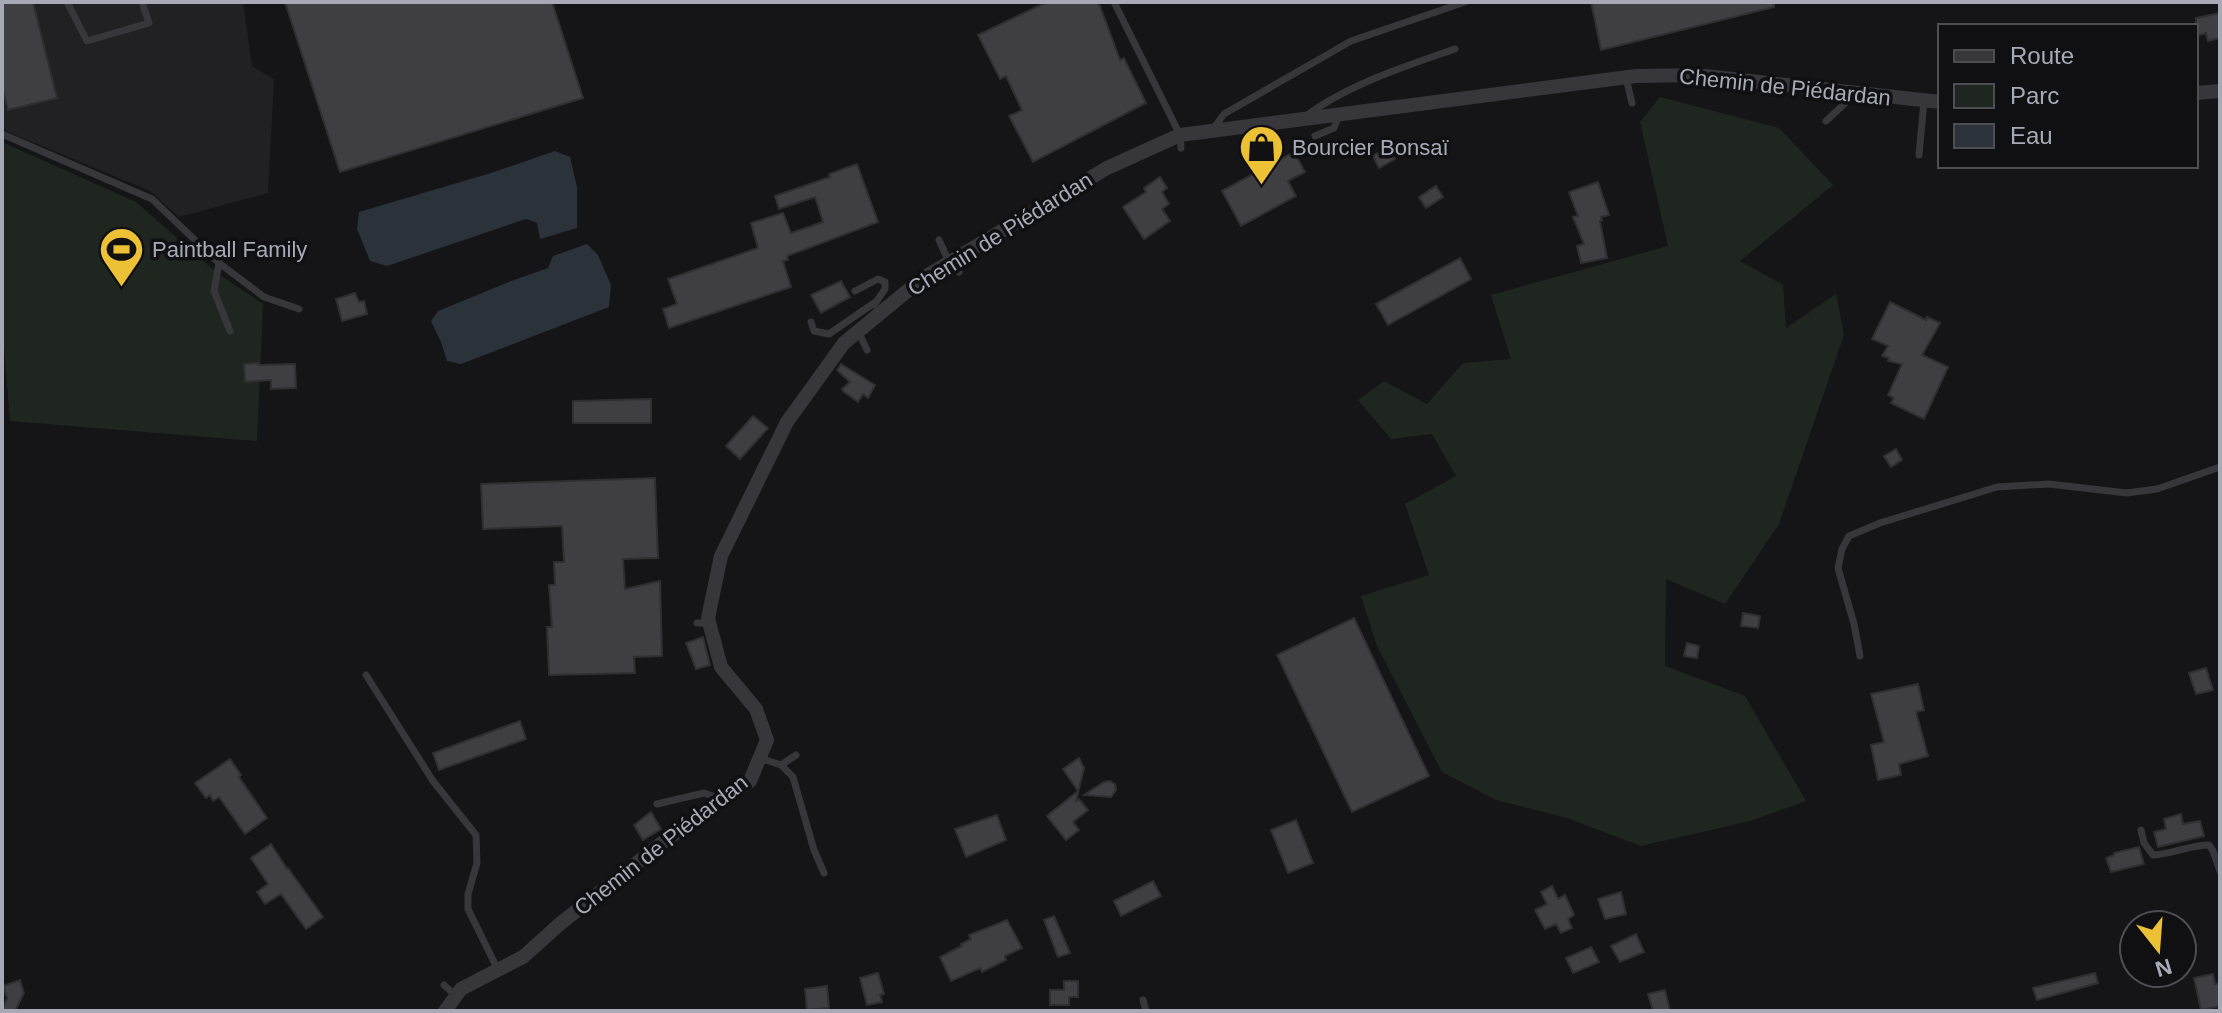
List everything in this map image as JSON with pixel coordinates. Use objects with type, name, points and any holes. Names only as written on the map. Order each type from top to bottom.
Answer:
[{"type":"street","name":"Chemin de Piédardan","points":[[445,1011],[461,989],[523,957],[655,849],[750,781],[767,740],[756,709],[721,667],[703,621],[708,618],[721,556],[787,422],[844,343],[877,308],[923,278],[954,267],[1107,168],[1211,130],[1626,76],[1697,75],[1938,102]]},
{"type":"street","points":[[2198,93],[2220,91]]},
{"type":"lane","points":[[67,2],[87,41],[149,23],[142,2]]},
{"type":"lane","points":[[1114,2],[1180,141]]},
{"type":"lane","points":[[1211,130],[1224,114],[1351,41],[1465,2]]},
{"type":"lane","points":[[1303,118],[1318,106],[1397,69],[1455,49]]},
{"type":"lane","points":[[1626,76],[1632,103]]},
{"type":"lane","points":[[1826,121],[1856,93]]},
{"type":"lane","points":[[1919,155],[1924,101]]},
{"type":"lane","points":[[1315,136],[1334,128],[1340,113]]},
{"type":"lane","points":[[2,134],[152,199],[219,263],[264,297],[299,309]]},
{"type":"lane","points":[[939,240],[954,267]]},
{"type":"lane","points":[[219,263],[214,291],[230,331]]},
{"type":"lane","points":[[811,322],[814,331],[829,334],[877,308],[885,282],[878,279],[855,291]]},
{"type":"lane","points":[[858,331],[867,350]]},
{"type":"lane","points":[[1860,656],[1838,568],[1849,536],[1880,523],[1997,487],[2049,484],[2127,493],[2157,489],[2220,467]]},
{"type":"lane","points":[[366,675],[433,781],[476,835],[477,863],[468,894],[468,909],[498,970]]},
{"type":"lane","points":[[781,765],[796,755]]},
{"type":"lane","points":[[760,758],[781,765],[793,777],[814,850],[824,873]]},
{"type":"lane","points":[[657,804],[704,793],[723,800]]},
{"type":"lane","points":[[2141,830],[2144,843],[2153,855],[2209,845],[2220,871]]},
{"type":"lane","points":[[444,985],[456,996]]},
{"type":"lane","points":[[1143,1000],[1146,1011]]},
{"type":"shaded area","points":[[2,2],[243,2],[252,66],[274,79],[268,193],[179,217],[150,191],[6,131],[2,127]]},
{"type":"green space","points":[[1660,97],[1779,128],[1833,185],[1740,261],[1783,285],[1786,328],[1836,294],[1844,335],[1779,524],[1725,604],[1666,579],[1665,666],[1745,696],[1806,801],[1750,821],[1641,846],[1567,818],[1496,800],[1442,772],[1377,646],[1361,596],[1429,575],[1405,504],[1456,476],[1432,434],[1391,439],[1358,400],[1384,381],[1427,404],[1463,363],[1511,359],[1491,295],[1668,246],[1640,122]]},
{"type":"green space","name":"Paintball Family","points":[[2,142],[136,202],[217,273],[263,304],[257,441],[10,421],[2,323]]},
{"type":"water","points":[[555,151],[570,157],[577,187],[577,228],[540,239],[537,223],[526,219],[387,266],[370,261],[357,229],[359,212]]},
{"type":"water","points":[[587,244],[598,255],[611,285],[609,307],[461,364],[447,361],[431,321],[438,311],[548,268],[553,256]]},
{"type":"building","points":[[2,2],[33,2],[57,98],[8,110],[2,87]]},
{"type":"building","points":[[285,2],[552,2],[583,98],[340,172]]},
{"type":"building","points":[[1047,2],[1096,2],[1100,6],[1120,60],[1124,58],[1146,103],[1033,162],[1009,116],[1022,110],[1006,76],[1000,79],[978,35]]},
{"type":"building","points":[[1591,2],[1774,2],[1774,7],[1601,50]]},
{"type":"building","points":[[2220,13],[2220,38],[2208,41],[2206,33],[2198,35],[2196,18]]},
{"type":"building","points":[[1388,147],[1395,159],[1379,168],[1373,156]]},
{"type":"building","name":"Bourcier Bonsaï","points":[[1294,152],[1305,172],[1288,181],[1296,196],[1241,226],[1222,191]]},
{"type":"building","points":[[857,164],[878,222],[787,256],[788,260],[783,261],[791,287],[669,328],[663,309],[677,304],[668,279],[758,248],[751,223],[783,213],[791,233],[823,222],[815,197],[779,209],[775,196]]},
{"type":"building","points":[[1160,177],[1167,188],[1162,192],[1169,204],[1162,209],[1170,221],[1144,239],[1123,207],[1146,192],[1144,188]]},
{"type":"building","points":[[1598,182],[1609,215],[1601,217],[1600,221],[1607,258],[1581,263],[1577,246],[1584,244],[1573,217],[1578,216],[1569,192]]},
{"type":"building","points":[[1436,186],[1443,197],[1426,208],[1419,197]]},
{"type":"building","points":[[1460,258],[1471,279],[1388,325],[1376,304]]},
{"type":"building","points":[[841,281],[850,297],[821,313],[811,295]]},
{"type":"building","points":[[355,293],[359,302],[364,301],[367,314],[342,321],[336,299]]},
{"type":"building","points":[[1890,302],[1926,320],[1927,317],[1940,323],[1922,355],[1948,367],[1924,419],[1891,403],[1894,398],[1888,395],[1902,364],[1888,361],[1889,358],[1882,356],[1888,346],[1872,339]]},
{"type":"building","points":[[244,364],[295,364],[296,388],[271,389],[271,380],[245,382]]},
{"type":"building","points":[[841,364],[875,385],[868,398],[863,394],[858,402],[843,391],[850,382],[837,370]]},
{"type":"building","points":[[651,399],[651,423],[573,423],[573,401]]},
{"type":"building","points":[[753,416],[768,428],[740,459],[726,446]]},
{"type":"building","points":[[1896,449],[1902,460],[1891,467],[1884,456]]},
{"type":"building","points":[[655,478],[658,558],[623,559],[625,589],[660,581],[662,656],[634,657],[635,673],[549,675],[547,627],[552,627],[549,585],[555,585],[554,562],[564,562],[562,526],[483,529],[481,484]]},
{"type":"building","points":[[1743,613],[1760,616],[1758,628],[1741,626]]},
{"type":"building","points":[[1354,618],[1429,776],[1352,812],[1277,655]]},
{"type":"building","points":[[703,637],[710,665],[696,669],[686,643]]},
{"type":"building","points":[[1687,643],[1699,646],[1697,658],[1684,656]]},
{"type":"building","points":[[2206,668],[2213,690],[2196,694],[2189,673]]},
{"type":"building","points":[[1918,684],[1924,710],[1916,712],[1928,756],[1899,764],[1901,775],[1878,780],[1871,745],[1884,742],[1871,694]]},
{"type":"building","points":[[520,721],[526,739],[439,770],[433,753]]},
{"type":"building","points":[[1079,758],[1084,768],[1076,801],[1079,799],[1088,810],[1073,822],[1079,830],[1066,840],[1047,816],[1078,791],[1063,769]]},
{"type":"building","points":[[230,759],[267,818],[245,834],[219,797],[213,801],[210,795],[206,798],[195,783]]},
{"type":"building","points":[[1104,782],[1115,784],[1116,790],[1111,797],[1084,795]]},
{"type":"building","points":[[651,812],[661,829],[643,840],[634,825]]},
{"type":"building","points":[[2181,814],[2183,824],[2200,821],[2204,836],[2158,847],[2154,832],[2166,829],[2164,819]]},
{"type":"building","points":[[997,815],[1006,840],[966,857],[955,829]]},
{"type":"building","points":[[1296,820],[1313,863],[1288,873],[1271,830]]},
{"type":"building","points":[[271,844],[323,917],[306,929],[281,894],[265,904],[257,892],[268,884],[251,858]]},
{"type":"building","points":[[2139,847],[2144,864],[2111,872],[2106,858]]},
{"type":"building","points":[[1153,881],[1161,896],[1121,916],[1114,901]]},
{"type":"building","points":[[1552,886],[1558,899],[1565,895],[1574,915],[1568,919],[1572,928],[1561,933],[1556,924],[1545,929],[1535,910],[1547,904],[1541,892]]},
{"type":"building","points":[[1621,892],[1626,914],[1605,919],[1598,899]]},
{"type":"building","points":[[1054,916],[1070,953],[1058,957],[1044,920]]},
{"type":"building","points":[[1007,920],[1022,948],[982,972],[980,968],[951,981],[940,957],[962,946],[971,939],[969,935]]},
{"type":"building","points":[[1636,934],[1644,952],[1620,962],[1611,946]]},
{"type":"building","points":[[1591,947],[1599,962],[1573,973],[1566,958]]},
{"type":"building","points":[[878,973],[884,994],[880,995],[882,1002],[867,1005],[860,978]]},
{"type":"building","points":[[2095,973],[2098,983],[2037,1000],[2033,988]]},
{"type":"building","points":[[2213,974],[2215,984],[2220,983],[2220,1006],[2201,1010],[2196,989],[2198,977]]},
{"type":"building","points":[[20,980],[24,993],[15,1011],[2,1011],[7,998],[3,986]]},
{"type":"building","points":[[1064,981],[1078,981],[1078,997],[1069,997],[1069,1005],[1050,1005],[1050,990],[1064,990]]},
{"type":"building","points":[[827,986],[829,1008],[807,1010],[805,989]]},
{"type":"building","points":[[1665,990],[1670,1011],[1653,1011],[1648,994]]},
{"type":"place","name":"Bourcier Bonsaï","points":[[1261,186]]},
{"type":"place","name":"Paintball Family","points":[[121,288]]}]
